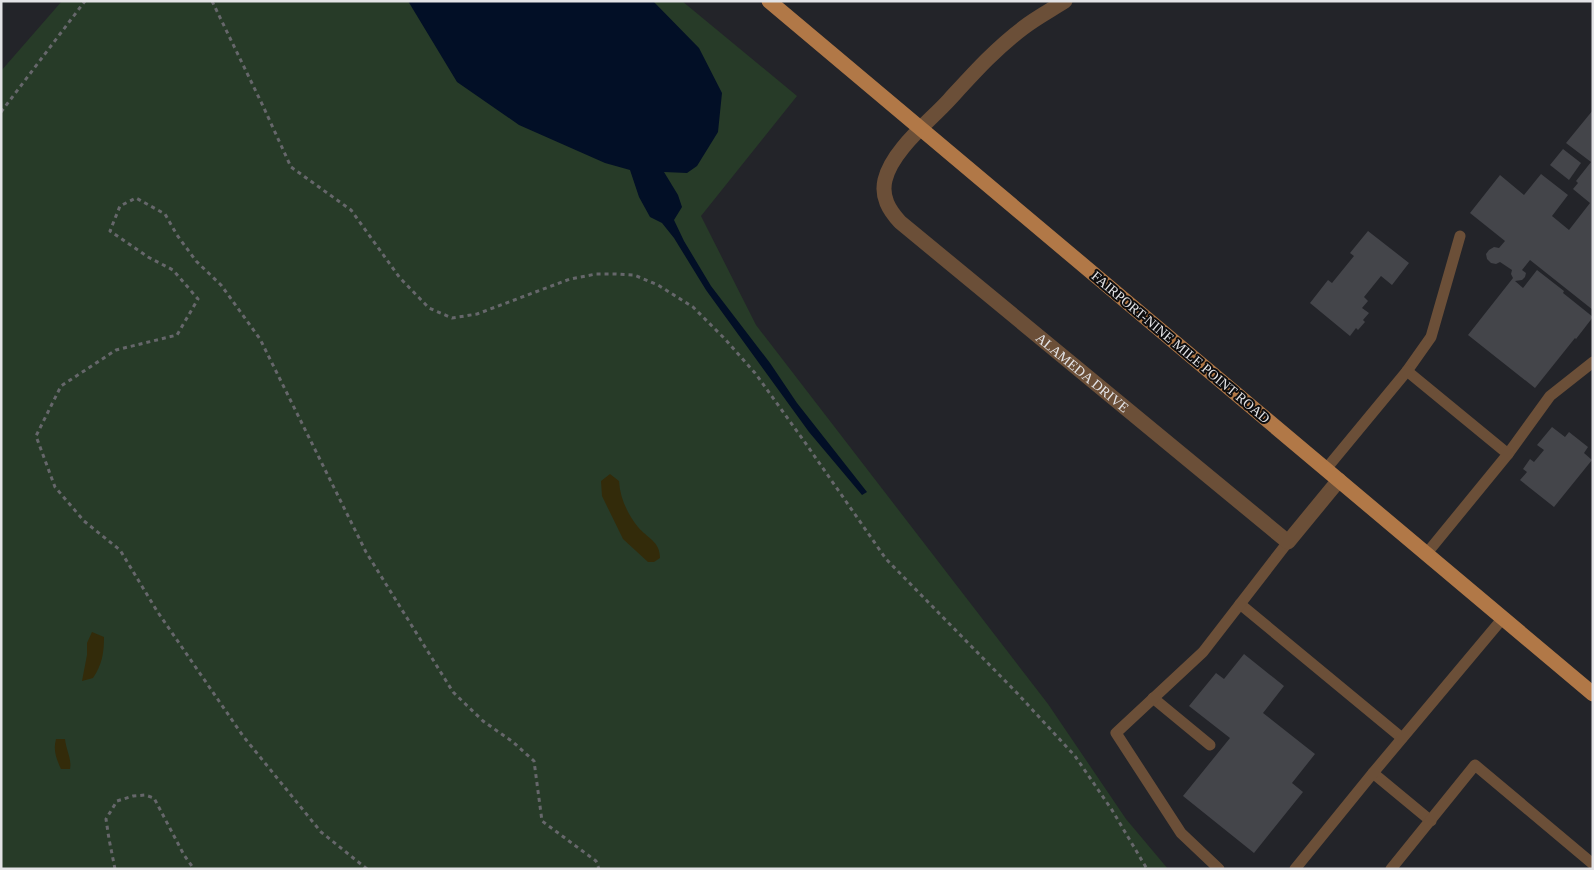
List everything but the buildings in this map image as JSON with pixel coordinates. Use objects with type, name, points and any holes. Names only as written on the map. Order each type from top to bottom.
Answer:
[{"type":"main road","name":"FAIRPORT-NINE MILE POINT ROAD","points":[[769,1],[1593,694]]},
{"type":"street","name":"ALAMEDA DRIVE","points":[[1065,1],[1022,28],[992,55],[920,127],[888,172],[884,194],[886,203],[891,212],[907,228],[1288,542]]},
{"type":"street","points":[[1288,542],[1340,480]]},
{"type":"lane","points":[[1326,469],[1407,371],[1431,337],[1460,236]]},
{"type":"lane","points":[[1426,553],[1508,454],[1550,396],[1593,362]]},
{"type":"lane","points":[[1407,371],[1508,454]]},
{"type":"lane","points":[[1219,869],[1181,833],[1116,733],[1204,652],[1288,542]]},
{"type":"lane","points":[[1240,604],[1402,738]]},
{"type":"lane","points":[[1295,869],[1503,618]]},
{"type":"lane","points":[[1153,698],[1210,745]]},
{"type":"lane","points":[[1391,869],[1475,765],[1593,864]]},
{"type":"lane","points":[[1373,773],[1431,821]]},
{"type":"path","points":[[1,112],[85,1]]},
{"type":"path","points":[[212,1],[264,106],[291,168],[351,210],[400,278],[429,308],[452,318],[477,314],[570,279],[596,274],[634,275],[658,285],[693,307],[726,339],[755,373],[886,558],[1075,756],[1112,810],[1147,869]]},
{"type":"path","points":[[367,869],[321,832],[243,736],[157,611],[120,550],[84,521],[55,487],[36,436],[61,386],[116,350],[178,335],[198,299],[173,270],[148,258],[110,231],[120,206],[136,198],[165,214],[177,235],[196,261],[221,285],[260,339],[366,552],[453,692],[483,722],[513,742],[534,761],[542,821],[596,861],[599,869]]},
{"type":"path","points":[[115,869],[108,839],[106,819],[118,801],[133,796],[145,795],[154,798],[184,855],[194,869]]},
{"type":"green space","points":[[62,1],[682,1],[797,96],[701,216],[756,325],[1048,704],[1126,819],[1168,869],[1,869],[1,71]]},
{"type":"sand","points":[[610,474],[619,481],[625,505],[638,527],[658,548],[660,558],[654,562],[648,562],[623,539],[602,496],[601,481]]},
{"type":"sand","points":[[92,632],[104,637],[102,659],[93,678],[82,681],[87,655],[87,643]]},
{"type":"sand","points":[[56,739],[65,739],[70,769],[61,769],[56,754]]},
{"type":"water","points":[[408,1],[653,1],[699,48],[722,93],[718,132],[697,166],[687,173],[664,172],[678,195],[682,207],[674,220],[684,241],[711,286],[770,363],[797,403],[867,492],[862,495],[809,432],[706,290],[674,238],[662,223],[650,217],[639,197],[630,170],[605,163],[519,125],[457,82]]}]
